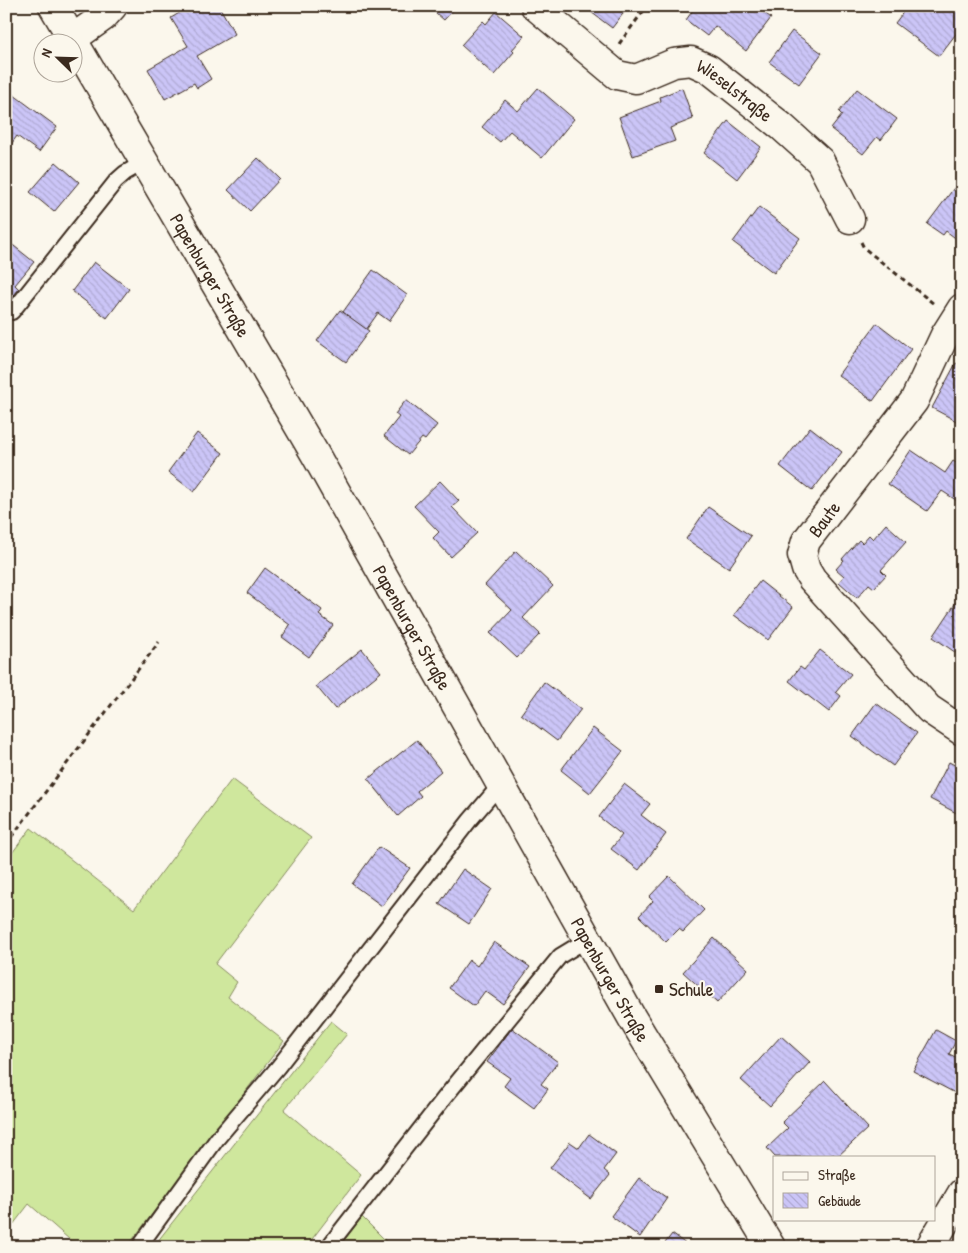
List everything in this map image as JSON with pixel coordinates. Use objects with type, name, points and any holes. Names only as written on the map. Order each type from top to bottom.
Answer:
[{"type":"street","name":"Papenburger Straße","points":[[53,6],[68,32]]},
{"type":"street","points":[[82,32],[103,17],[113,6]]},
{"type":"street","name":"Wieselstraße","points":[[535,6],[617,75],[636,79],[674,63],[691,61],[709,69],[781,126],[820,161],[850,219]]},
{"type":"street","name":"Papenburger Straße","points":[[82,56],[315,454],[632,1018],[771,1247]]},
{"type":"street","name":"Baute","points":[[958,315],[944,335],[914,401],[806,541],[802,555],[806,569],[812,579],[883,660],[929,709],[962,731]]},
{"type":"street","points":[[930,1247],[962,1192]]},
{"type":"lane","points":[[12,312],[116,181],[125,173],[144,162]]},
{"type":"lane","points":[[139,1247],[217,1139],[278,1067],[470,820],[500,785]]},
{"type":"lane","points":[[328,1247],[445,1097],[560,956],[588,938]]},
{"type":"path","points":[[603,65],[648,6]]},
{"type":"path","points":[[850,219],[864,248],[923,294],[958,315]]},
{"type":"path","points":[[6,844],[159,642]]},
{"type":"green space","points":[[232,779],[311,838],[215,964],[237,982],[228,997],[284,1041],[127,1247],[78,1247],[29,1204],[6,1234],[6,861],[31,828],[134,909]]},
{"type":"green space","points":[[331,1021],[347,1034],[284,1110],[361,1175],[306,1247],[153,1247]]},
{"type":"green space","points":[[362,1217],[392,1247],[339,1247]]},
{"type":"building","points":[[191,6],[219,6],[235,34],[197,56],[211,79],[197,88],[194,83],[165,99],[148,69],[188,46],[171,18]]},
{"type":"building","points":[[428,6],[457,6],[444,20]]},
{"type":"building","points":[[583,6],[629,6],[612,28]]},
{"type":"building","points":[[696,6],[756,6],[771,18],[746,51],[715,26],[707,36],[686,20]]},
{"type":"building","points":[[908,6],[927,6],[932,10],[941,9],[944,6],[958,6],[962,9],[962,26],[939,56],[895,23]]},
{"type":"building","points":[[496,12],[524,36],[512,50],[514,52],[494,75],[461,45],[483,21],[486,24]]},
{"type":"building","points":[[792,31],[822,53],[799,84],[769,62]]},
{"type":"building","points":[[538,88],[574,119],[542,158],[510,131],[500,142],[482,127],[505,100],[518,111]]},
{"type":"building","points":[[682,88],[693,119],[670,128],[675,141],[633,156],[619,117],[661,101],[660,97]]},
{"type":"building","points":[[857,89],[897,119],[881,140],[877,137],[863,154],[831,129],[842,115],[839,112]]},
{"type":"building","points":[[10,92],[57,127],[39,152],[17,136],[6,151],[6,98]]},
{"type":"building","points":[[728,121],[761,147],[737,179],[704,153]]},
{"type":"building","points":[[258,158],[280,179],[250,211],[228,190]]},
{"type":"building","points":[[56,162],[79,182],[54,212],[30,192]]},
{"type":"building","points":[[954,188],[962,194],[962,243],[946,231],[943,235],[927,224]]},
{"type":"building","points":[[759,207],[800,238],[774,273],[733,242]]},
{"type":"building","points":[[9,242],[34,262],[15,285],[19,289],[6,305],[6,246]]},
{"type":"building","points":[[94,262],[129,289],[107,318],[72,291]]},
{"type":"building","points":[[373,270],[407,295],[389,321],[378,313],[366,330],[343,312]]},
{"type":"building","points":[[340,310],[369,331],[346,362],[317,341]]},
{"type":"building","points":[[877,323],[911,349],[873,401],[838,375]]},
{"type":"building","points":[[956,363],[962,366],[962,424],[932,408]]},
{"type":"building","points":[[406,400],[437,425],[425,440],[422,438],[408,455],[384,436],[399,417],[395,414]]},
{"type":"building","points":[[810,427],[842,452],[812,491],[780,466]]},
{"type":"building","points":[[197,433],[223,453],[194,492],[168,472]]},
{"type":"building","points":[[911,450],[945,473],[953,461],[962,466],[962,504],[942,491],[927,511],[888,484]]},
{"type":"building","points":[[440,481],[459,501],[452,507],[477,533],[451,557],[433,538],[439,532],[414,506]]},
{"type":"building","points":[[708,507],[751,536],[729,568],[686,539]]},
{"type":"building","points":[[886,524],[906,542],[881,570],[886,575],[874,588],[869,584],[857,598],[839,582],[844,576],[836,569],[844,560],[842,559],[859,540],[862,543],[869,535],[873,539]]},
{"type":"building","points":[[516,551],[553,586],[523,618],[540,634],[517,658],[490,633],[512,610],[485,585]]},
{"type":"building","points":[[265,568],[322,610],[319,615],[333,625],[309,657],[282,637],[290,625],[247,593]]},
{"type":"building","points":[[760,581],[793,607],[768,640],[734,615]]},
{"type":"building","points":[[959,598],[962,600],[962,657],[933,637]]},
{"type":"building","points":[[362,649],[381,672],[335,709],[316,686]]},
{"type":"building","points":[[820,650],[851,674],[836,692],[841,696],[829,712],[789,681],[800,667],[804,670]]},
{"type":"building","points":[[544,682],[581,709],[557,741],[521,714]]},
{"type":"building","points":[[876,703],[917,733],[893,766],[852,736]]},
{"type":"building","points":[[593,728],[623,751],[590,793],[561,770]]},
{"type":"building","points":[[417,740],[441,771],[417,791],[421,796],[398,816],[368,779]]},
{"type":"building","points":[[949,762],[962,769],[962,816],[930,799]]},
{"type":"building","points":[[624,784],[650,804],[641,815],[666,834],[639,870],[611,849],[622,835],[599,817]]},
{"type":"building","points":[[379,847],[410,868],[382,906],[352,884]]},
{"type":"building","points":[[463,869],[492,889],[469,924],[439,904]]},
{"type":"building","points":[[669,876],[704,910],[683,932],[679,929],[666,942],[639,916],[653,901],[649,897]]},
{"type":"building","points":[[714,938],[748,969],[717,1003],[683,972]]},
{"type":"building","points":[[494,942],[530,967],[503,1004],[485,991],[474,1006],[449,988],[469,960],[477,966]]},
{"type":"building","points":[[512,1028],[558,1062],[541,1084],[548,1089],[534,1108],[504,1086],[510,1078],[487,1062]]},
{"type":"building","points":[[936,1030],[956,1041],[949,1054],[962,1060],[962,1085],[957,1094],[913,1071]]},
{"type":"building","points":[[781,1036],[810,1062],[770,1106],[741,1080]]},
{"type":"building","points":[[825,1081],[868,1128],[838,1156],[833,1154],[831,1156],[774,1156],[767,1148],[788,1128],[782,1122]]},
{"type":"building","points":[[589,1134],[616,1154],[604,1170],[610,1175],[591,1199],[550,1168],[570,1142],[579,1148]]},
{"type":"building","points":[[639,1178],[667,1198],[640,1237],[611,1216]]},
{"type":"building","points":[[672,1234],[690,1247],[662,1247]]},
{"type":"place","name":"Schule","points":[[659,989]]}]
